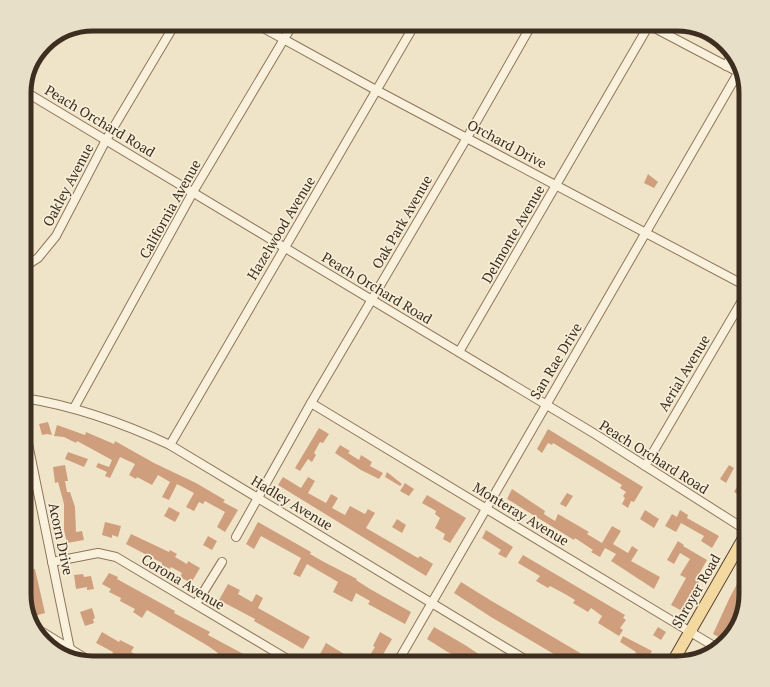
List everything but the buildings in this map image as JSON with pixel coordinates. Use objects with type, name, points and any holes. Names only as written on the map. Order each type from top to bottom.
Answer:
[{"type":"main road","name":"Shroyer Road","points":[[676,656],[739,546]]},
{"type":"street","name":"Oakley Avenue","points":[[31,262],[47,249],[106,140],[170,31]]},
{"type":"street","name":"Orchard Drive","points":[[268,31],[376,90],[739,282]]},
{"type":"street","name":"California Avenue","points":[[74,408],[193,192],[289,31]]},
{"type":"street","name":"Hazelwood Avenue","points":[[170,445],[411,31]]},
{"type":"street","name":"Oak Park Avenue","points":[[236,537],[371,299],[528,31]]},
{"type":"street","name":"Delmonte Avenue","points":[[459,352],[557,186],[644,31]]},
{"type":"street","points":[[661,31],[735,71]]},
{"type":"street","points":[[726,66],[729,60]]},
{"type":"street","name":"San Rae Drive","points":[[401,656],[646,232],[737,79]]},
{"type":"street","name":"Peach Orchard Road","points":[[31,95],[546,405],[715,510],[739,531]]},
{"type":"street","name":"Aerial Avenue","points":[[645,466],[739,306]]},
{"type":"street","name":"Hadley Avenue","points":[[31,399],[74,408],[121,424],[170,445],[259,497],[520,656]]},
{"type":"street","name":"Monteray Avenue","points":[[311,403],[711,645]]},
{"type":"street","name":"Acorn Drive","points":[[31,458],[70,649]]},
{"type":"street","name":"Corona Avenue","points":[[52,562],[92,553],[108,554],[116,557],[282,656]]},
{"type":"street","points":[[196,604],[222,562]]},
{"type":"street","points":[[46,634],[78,654]]}]
